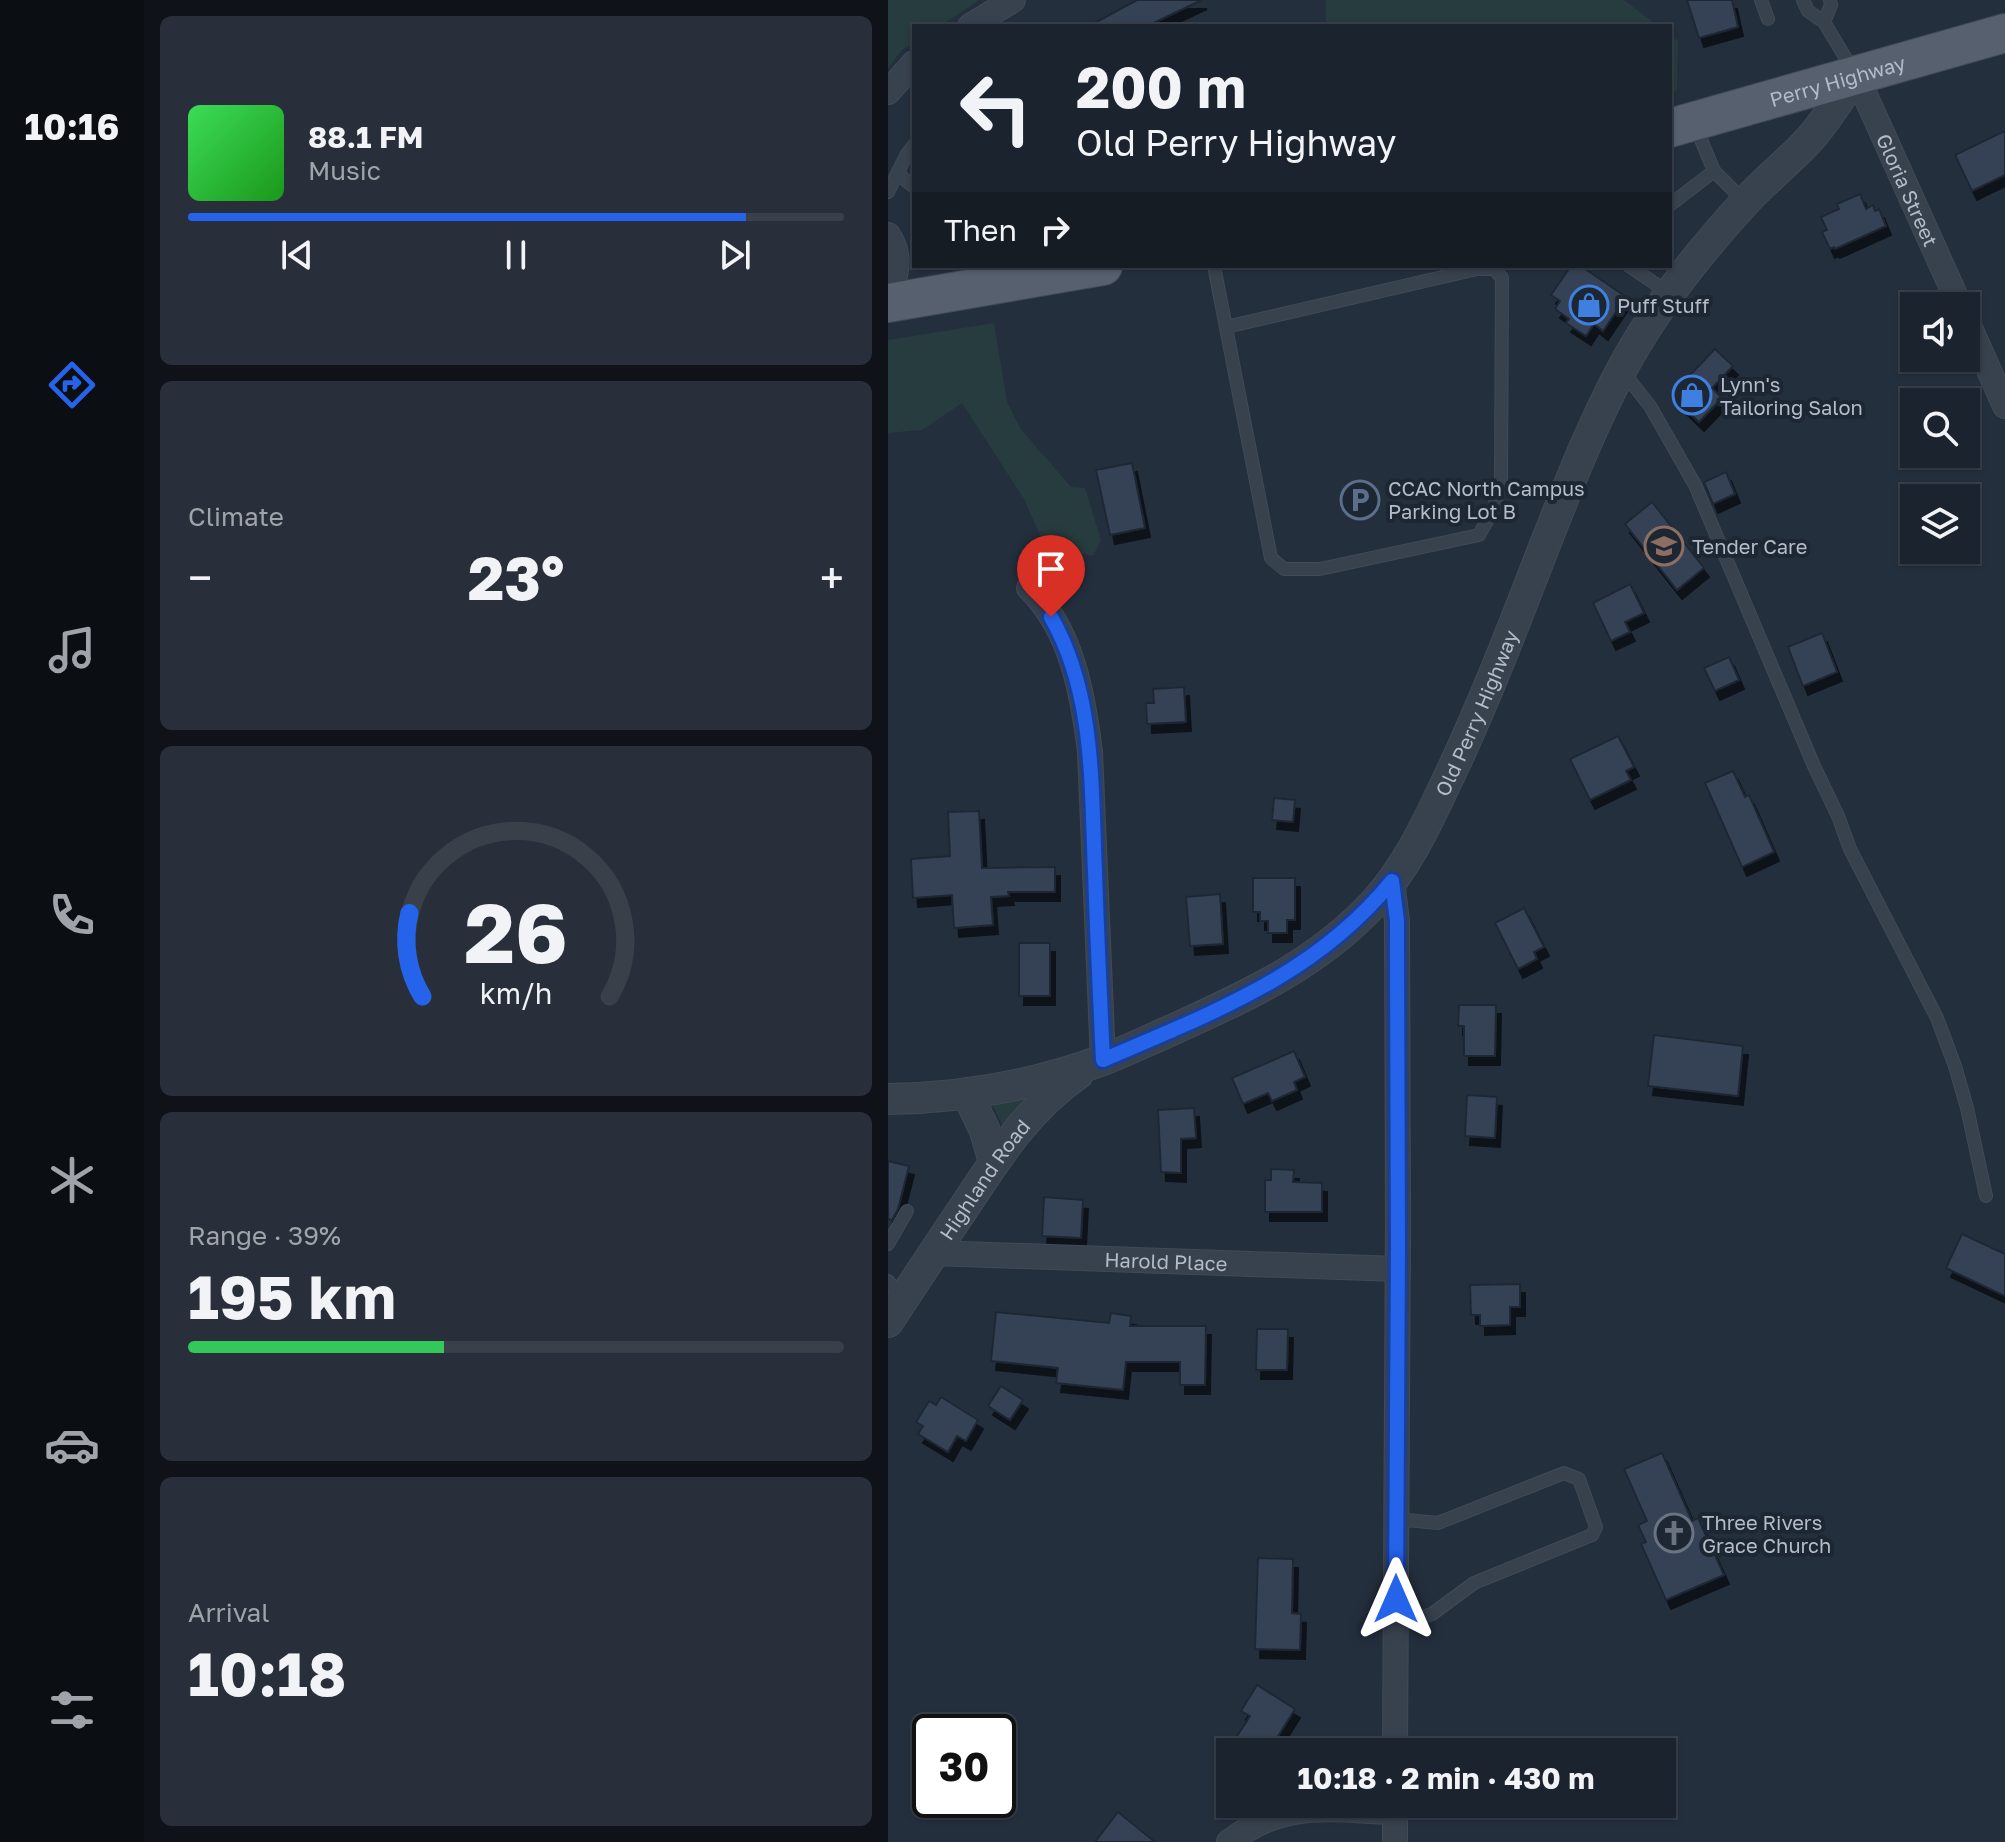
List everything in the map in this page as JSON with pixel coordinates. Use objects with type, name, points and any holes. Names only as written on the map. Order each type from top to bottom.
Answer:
[{"type":"main road","name":"Perry Highway","points":[[1682,124],[2005,33]]},
{"type":"main road","points":[[890,295],[1088,268]]},
{"type":"street","points":[[973,24],[1013,0]]},
{"type":"street","points":[[888,92],[912,65]]},
{"type":"street","name":"Old Perry Highway","points":[[888,1099],[967,1093],[1058,1074],[1103,1060],[1260,989],[1343,932],[1384,891],[1421,837],[1507,643],[1585,445],[1645,329],[1695,259],[1745,202],[1808,141],[1856,75]]},
{"type":"street","name":"Gloria Street","points":[[1856,75],[1954,292]]},
{"type":"street","points":[[888,235],[894,246],[898,272],[890,295]]},
{"type":"street","points":[[1980,350],[2005,406]]},
{"type":"street","points":[[1029,588],[1040,599],[1065,641],[1087,728],[1103,1060]]},
{"type":"street","points":[[1384,891],[1397,921],[1395,1738]]},
{"type":"street","name":"Highland Road","points":[[893,1300],[934,1253],[994,1162],[1036,1110],[1079,1073],[1103,1060]]},
{"type":"street","points":[[967,1093],[985,1131],[994,1162]]},
{"type":"street","name":"Harold Place","points":[[934,1253],[1398,1269]]},
{"type":"street","points":[[1229,1842],[1268,1818]]},
{"type":"street","points":[[1395,1818],[1395,1842]]},
{"type":"lane","points":[[1761,0],[1768,19]]},
{"type":"lane","points":[[1803,0],[1808,11],[1824,22],[1856,75]]},
{"type":"lane","points":[[1824,22],[1830,0]]},
{"type":"lane","points":[[1682,124],[1714,171],[1745,202]]},
{"type":"lane","points":[[888,192],[912,148]]},
{"type":"lane","points":[[1672,203],[1714,171]]},
{"type":"lane","points":[[898,174],[912,185]]},
{"type":"lane","points":[[1214,268],[1271,558],[1284,569],[1320,569],[1479,535],[1494,508],[1501,479],[1502,278],[1494,269],[1477,269],[1226,327]]},
{"type":"lane","points":[[1632,268],[1669,293]]},
{"type":"lane","points":[[1622,369],[1650,406],[1695,485],[1850,849],[1937,1018],[1967,1108],[1986,1196]]},
{"type":"lane","points":[[888,1244],[907,1211]]},
{"type":"lane","points":[[1396,1519],[1438,1523],[1564,1473],[1579,1479],[1596,1527],[1592,1535],[1474,1583],[1432,1614],[1396,1626]]},
{"type":"green space","points":[[888,0],[978,1],[943,24],[912,24],[912,44],[902,50],[888,68]]},
{"type":"green space","points":[[1326,0],[1624,0],[1655,24],[1326,24]]},
{"type":"green space","points":[[1672,36],[1678,41],[1677,91],[1672,92]]},
{"type":"green space","points":[[994,323],[1007,402],[1020,428],[1071,487],[1085,488],[1101,540],[1093,556],[1045,546],[1024,499],[962,403],[922,430],[888,433],[888,340]]},
{"type":"green space","points":[[1022,1096],[1025,1103],[1002,1124],[993,1106],[997,1101]]},
{"type":"building","points":[[1137,0],[1202,0],[1151,24],[1093,24]]},
{"type":"building","points":[[1687,0],[1732,0],[1738,27],[1699,38]]},
{"type":"building","points":[[2005,131],[2005,175],[1972,191],[1955,155]]},
{"type":"building","points":[[1860,194],[1866,209],[1873,205],[1875,211],[1879,209],[1886,226],[1830,249],[1822,232],[1827,230],[1821,217],[1839,209],[1837,204]]},
{"type":"building","name":"Puff Stuff","points":[[1570,268],[1584,268],[1626,297],[1603,331],[1594,324],[1586,336],[1566,323],[1569,319],[1555,309],[1560,301],[1551,295]]},
{"type":"building","points":[[1715,349],[1733,366],[1712,388],[1722,398],[1699,422],[1671,395]]},
{"type":"building","points":[[1132,463],[1145,528],[1110,535],[1096,470]]},
{"type":"building","points":[[1726,472],[1735,494],[1713,504],[1704,482]]},
{"type":"building","name":"Tender Care","points":[[1652,502],[1704,568],[1677,590],[1625,524]]},
{"type":"building","points":[[1630,584],[1644,613],[1625,622],[1630,632],[1611,641],[1593,603]]},
{"type":"building","points":[[1822,633],[1837,672],[1803,686],[1788,647]]},
{"type":"building","points":[[1729,657],[1739,680],[1715,691],[1704,668]]},
{"type":"building","points":[[1184,687],[1186,722],[1147,724],[1146,703],[1154,703],[1153,689]]},
{"type":"building","points":[[1618,736],[1634,767],[1626,771],[1631,780],[1590,800],[1570,759]]},
{"type":"building","points":[[1733,771],[1745,797],[1749,795],[1774,852],[1742,867],[1705,783]]},
{"type":"building","points":[[1274,798],[1295,800],[1293,822],[1272,820]]},
{"type":"building","points":[[979,811],[982,868],[1055,867],[1055,892],[1008,892],[1009,896],[991,897],[993,925],[954,928],[952,895],[913,898],[911,859],[950,856],[948,812]]},
{"type":"building","points":[[1253,878],[1295,878],[1295,920],[1287,920],[1287,933],[1268,933],[1268,921],[1260,921],[1260,912],[1253,912]]},
{"type":"building","points":[[1220,894],[1223,944],[1190,946],[1186,897]]},
{"type":"building","points":[[1524,908],[1544,947],[1534,952],[1537,959],[1518,969],[1495,923]]},
{"type":"building","points":[[1019,943],[1050,943],[1050,996],[1019,996]]},
{"type":"building","points":[[1459,1005],[1496,1005],[1495,1056],[1464,1056],[1464,1026],[1458,1026]]},
{"type":"building","points":[[1654,1035],[1743,1046],[1738,1096],[1648,1086]]},
{"type":"building","points":[[1294,1051],[1305,1077],[1294,1082],[1297,1090],[1272,1101],[1268,1093],[1243,1104],[1232,1078]]},
{"type":"building","points":[[1467,1095],[1497,1097],[1495,1138],[1465,1136]]},
{"type":"building","points":[[1194,1108],[1196,1138],[1181,1139],[1181,1173],[1161,1172],[1158,1110]]},
{"type":"building","points":[[888,1161],[909,1166],[898,1209],[892,1220],[888,1219]]},
{"type":"building","points":[[1271,1169],[1294,1170],[1293,1182],[1322,1183],[1322,1212],[1265,1212],[1265,1180],[1271,1180]]},
{"type":"building","points":[[1044,1197],[1083,1200],[1081,1238],[1042,1236]]},
{"type":"building","points":[[1962,1234],[2005,1254],[2005,1296],[1946,1268]]},
{"type":"building","points":[[1520,1284],[1520,1307],[1510,1307],[1510,1325],[1480,1326],[1480,1315],[1471,1315],[1470,1285]]},
{"type":"building","points":[[996,1312],[1109,1323],[1111,1313],[1131,1316],[1130,1326],[1206,1326],[1205,1385],[1180,1385],[1180,1362],[1126,1362],[1123,1390],[1056,1383],[1058,1368],[991,1361]]},
{"type":"building","points":[[1257,1329],[1288,1329],[1287,1370],[1256,1370]]},
{"type":"building","points":[[1001,1386],[1023,1400],[1010,1420],[988,1406]]},
{"type":"building","points":[[941,1397],[978,1420],[966,1441],[957,1436],[948,1452],[918,1434],[923,1426],[916,1422],[929,1401],[936,1405]]},
{"type":"building","name":"Three Rivers Grace Church","points":[[1662,1453],[1692,1521],[1698,1518],[1724,1575],[1666,1600],[1641,1544],[1646,1542],[1638,1525],[1647,1521],[1624,1469]]},
{"type":"building","points":[[1258,1558],[1293,1559],[1292,1613],[1301,1614],[1300,1650],[1255,1649]]},
{"type":"building","points":[[1257,1685],[1295,1709],[1277,1738],[1236,1738],[1250,1716],[1241,1711]]},
{"type":"building","points":[[1118,1812],[1155,1842],[1095,1842]]},
{"type":"place","name":"Puff Stuff","points":[[1589,305]]},
{"type":"place","name":"Lynn's Tailoring Salon","points":[[1692,395]]},
{"type":"place","name":"CCAC North Campus Parking Lot B","points":[[1360,500]]},
{"type":"place","name":"Tender Care","points":[[1664,546]]},
{"type":"place","name":"Three Rivers Grace Church","points":[[1674,1533]]},
{"type":"route","points":[[1051,617],[1065,641],[1074,670],[1090,752],[1103,1060],[1232,1003],[1288,972],[1343,932],[1392,881],[1397,921],[1396,1599]]}]
